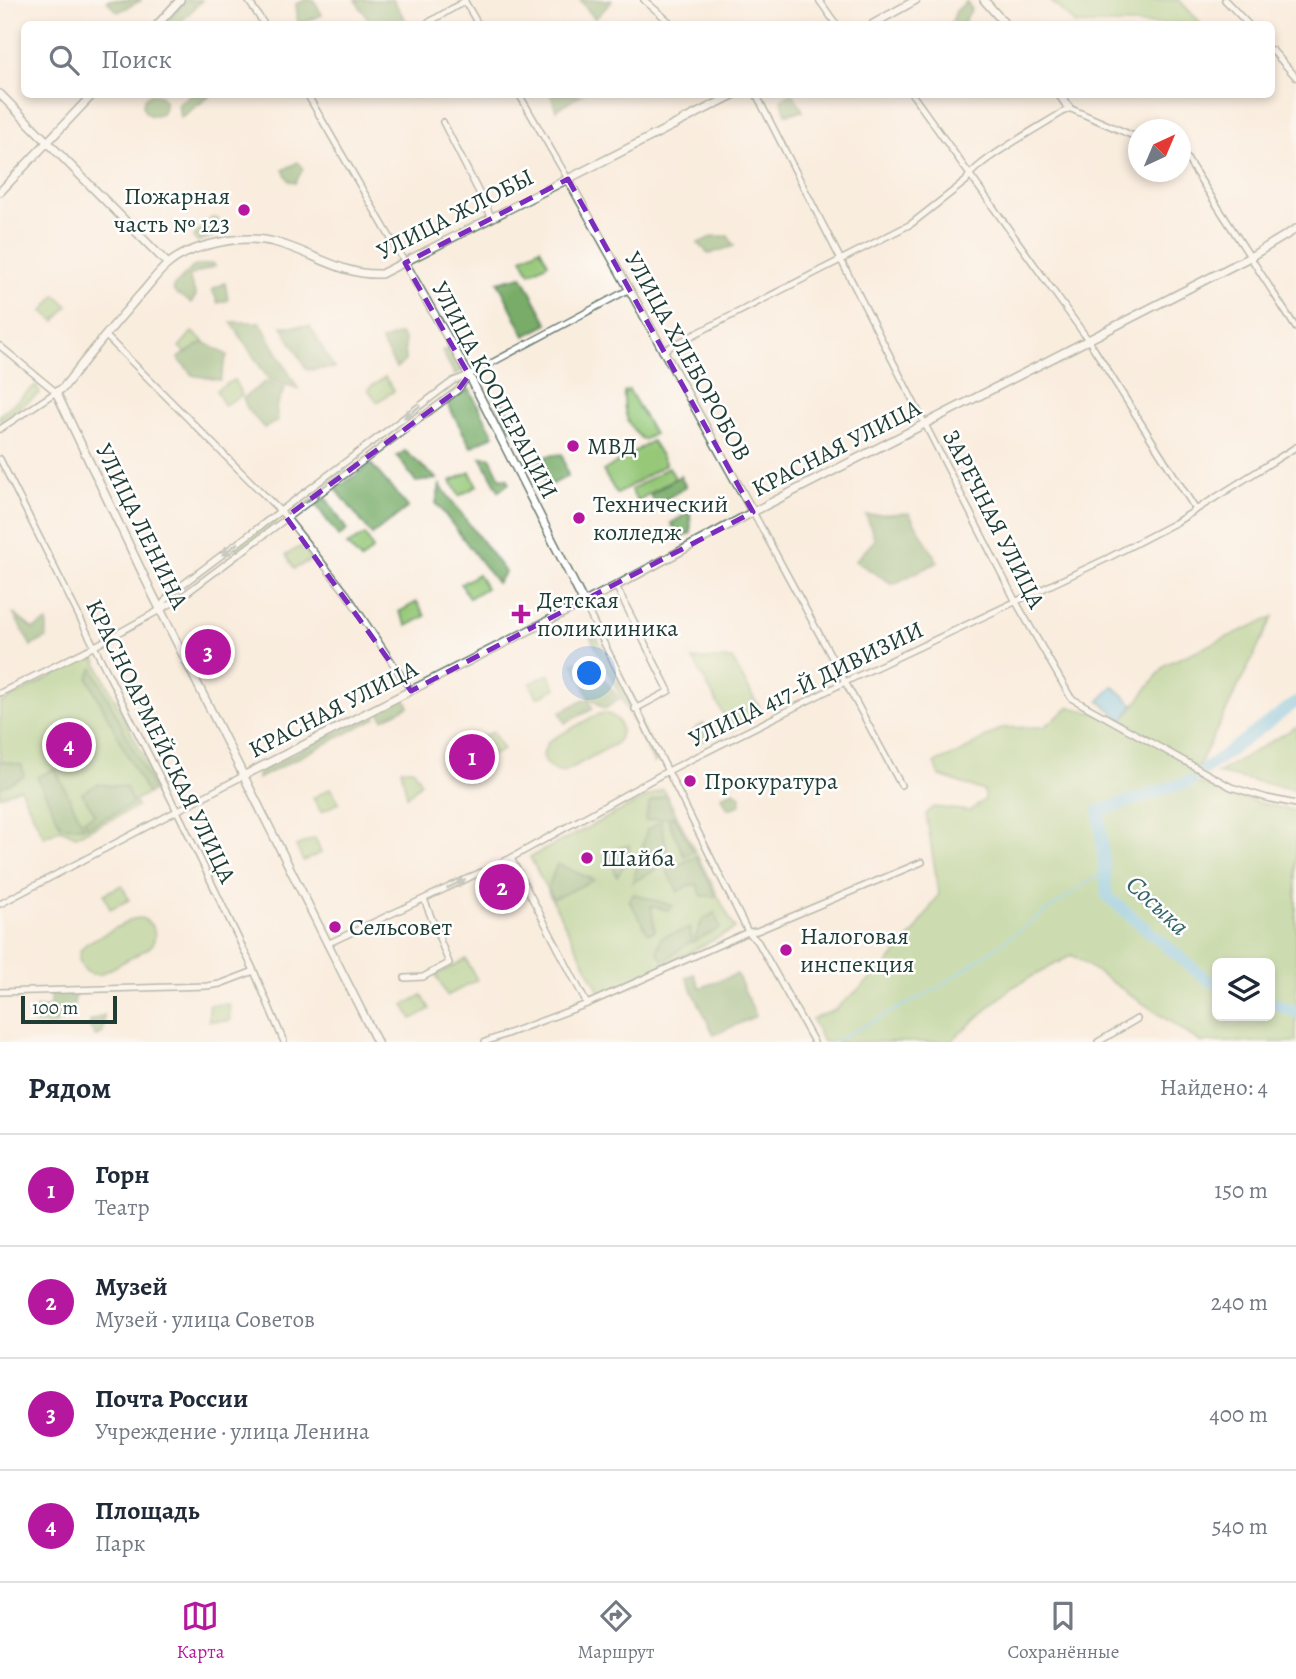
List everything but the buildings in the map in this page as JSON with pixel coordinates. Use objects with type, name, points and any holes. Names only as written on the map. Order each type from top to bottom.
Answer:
[{"type":"street","points":[[161,21],[180,0]]},
{"type":"street","points":[[248,0],[262,21]]},
{"type":"street","points":[[644,0],[668,21]]},
{"type":"street","points":[[819,0],[834,21]]},
{"type":"street","points":[[878,21],[916,0]]},
{"type":"street","points":[[984,0],[1002,21]]},
{"type":"street","points":[[1225,0],[1245,21]]},
{"type":"street","points":[[431,21],[464,1],[476,21]]},
{"type":"street","points":[[1275,53],[1296,77]]},
{"type":"street","points":[[0,94],[168,264]]},
{"type":"street","points":[[0,192],[89,98]]},
{"type":"street","name":"УЛИЦА КООПЕРАЦИИ","points":[[310,98],[469,375],[748,932],[758,942],[814,1042]]},
{"type":"street","name":"УЛИЦА ХЛЕБОРОБОВ","points":[[521,98],[753,512],[901,785]]},
{"type":"street","name":"УЛИЦА ЖЛОБЫ","points":[[0,429],[62,388],[168,264],[198,248],[232,239],[272,241],[359,274],[381,274],[727,98]]},
{"type":"street","name":"ЗАРЕЧНАЯ УЛИЦА","points":[[758,98],[1016,602],[1071,698],[1231,787],[1296,804]]},
{"type":"street","points":[[915,98],[1089,341],[1196,510]]},
{"type":"street","points":[[1062,98],[1069,108],[1128,133]]},
{"type":"street","points":[[662,351],[911,224],[966,181],[968,175],[982,162],[1069,108]]},
{"type":"street","points":[[443,122],[492,218]]},
{"type":"street","points":[[1191,164],[1296,328]]},
{"type":"street","name":"КРАСНАЯ УЛИЦА","points":[[243,776],[1089,341],[1250,257],[1296,229]]},
{"type":"street","points":[[159,609],[170,594],[453,381],[628,290]]},
{"type":"street","points":[[105,335],[281,511],[346,593],[411,691]]},
{"type":"street","name":"УЛИЦА ЛЕНИНА","points":[[0,346],[56,392],[159,609],[377,1042]]},
{"type":"street","points":[[0,693],[95,646],[176,601],[458,390],[469,375]]},
{"type":"street","name":"УЛИЦА 417-Й ДИВИЗИИ","points":[[327,944],[511,858],[666,772],[845,682],[1108,558],[1196,510],[1296,447]]},
{"type":"street","name":"КРАСНОАРМЕЙСКАЯ УЛИЦА","points":[[0,458],[177,811],[254,971],[284,1042]]},
{"type":"street","points":[[616,586],[669,691],[635,709]]},
{"type":"street","points":[[0,904],[243,776]]},
{"type":"street","points":[[511,858],[587,1004]]},
{"type":"street","points":[[485,1042],[587,1004],[748,932],[757,931],[922,862]]},
{"type":"street","points":[[405,978],[423,977],[450,963],[424,899]]},
{"type":"street","points":[[0,992],[207,986],[254,971]]},
{"type":"street","points":[[1098,1042],[1137,1019]]},
{"type":"highlighted area","points":[[568,179],[753,512],[411,691],[286,517],[458,390],[469,375],[405,263]]},
{"type":"green space","points":[[108,0],[142,0],[118,12],[107,1]]},
{"type":"green space","points":[[185,0],[202,0],[182,21],[168,21]]},
{"type":"green space","points":[[314,0],[322,15],[298,21],[296,4]]},
{"type":"green space","points":[[355,0],[393,0],[406,21],[370,21]]},
{"type":"green space","points":[[580,0],[611,0],[612,1],[595,19]]},
{"type":"green space","points":[[1050,0],[1179,0],[1199,21],[1073,21]]},
{"type":"green space","points":[[966,2],[972,9],[964,21],[952,21],[956,11]]},
{"type":"green space","points":[[145,98],[163,98],[165,109],[158,116],[150,116],[143,109]]},
{"type":"green space","points":[[186,98],[208,98],[180,118],[178,103]]},
{"type":"green space","points":[[552,98],[576,98],[556,110]]},
{"type":"green space","points":[[796,98],[803,111],[786,114],[781,99]]},
{"type":"green space","points":[[298,162],[303,169],[295,183],[289,181],[283,170]]},
{"type":"green space","points":[[212,218],[218,219],[219,234],[197,242],[193,237]]},
{"type":"green space","points":[[714,236],[728,236],[734,246],[709,254],[698,243]]},
{"type":"green space","points":[[540,248],[548,263],[530,273],[522,258]]},
{"type":"green space","points":[[213,263],[215,266],[189,276],[196,296],[191,303],[174,292],[173,287],[193,267]]},
{"type":"green space","points":[[522,276],[548,324],[525,336],[498,282]]},
{"type":"green space","points":[[225,283],[228,300],[218,303],[212,289]]},
{"type":"green space","points":[[56,295],[68,306],[55,321],[43,311]]},
{"type":"green space","points":[[231,322],[260,322],[298,389],[269,380]]},
{"type":"green space","points":[[282,326],[310,326],[334,368],[307,370]]},
{"type":"green space","points":[[192,332],[205,342],[192,358],[179,347]]},
{"type":"green space","points":[[400,334],[405,341],[405,361],[396,368],[381,341]]},
{"type":"green space","points":[[204,342],[227,355],[220,380],[192,375],[178,358]]},
{"type":"green space","points":[[450,347],[463,370],[455,375],[442,351]]},
{"type":"green space","points":[[385,377],[394,391],[377,402],[368,389]]},
{"type":"green space","points":[[234,380],[242,395],[224,405],[216,390]]},
{"type":"green space","points":[[265,382],[285,388],[276,407],[278,421],[264,428],[248,410],[243,398]]},
{"type":"green space","points":[[36,385],[40,393],[0,421],[0,415]]},
{"type":"green space","points":[[469,389],[494,435],[471,447],[447,403]]},
{"type":"green space","points":[[629,390],[654,434],[643,440],[633,429],[625,412],[624,392]]},
{"type":"green space","points":[[500,396],[518,428],[512,431],[495,399]]},
{"type":"green space","points":[[652,441],[666,464],[617,494],[603,471]]},
{"type":"green space","points":[[405,451],[437,479],[416,482],[397,456]]},
{"type":"green space","points":[[562,454],[568,476],[549,486],[536,467],[547,456]]},
{"type":"green space","points":[[481,457],[490,457],[500,478],[508,479],[509,483],[499,491]]},
{"type":"green space","points":[[371,464],[408,507],[372,535],[336,489]]},
{"type":"green space","points":[[342,467],[346,471],[290,512],[287,508]]},
{"type":"green space","points":[[669,467],[675,478],[637,501],[631,490]]},
{"type":"green space","points":[[470,472],[477,486],[459,496],[451,481]]},
{"type":"green space","points":[[680,476],[686,487],[656,505],[650,495]]},
{"type":"green space","points":[[440,485],[505,572],[497,583],[436,503]]},
{"type":"green space","points":[[326,498],[347,530],[339,537],[316,505]]},
{"type":"green space","points":[[690,512],[691,533],[680,538],[671,523]]},
{"type":"green space","points":[[909,513],[938,562],[893,584],[855,561],[875,540],[866,515]]},
{"type":"green space","points":[[277,515],[281,519],[237,553],[236,546]]},
{"type":"green space","points":[[365,535],[373,549],[361,560],[347,545]]},
{"type":"green space","points":[[304,545],[311,560],[294,569],[286,555]]},
{"type":"green space","points":[[478,574],[486,588],[469,598],[461,584]]},
{"type":"green space","points":[[417,602],[425,616],[407,626],[399,612]]},
{"type":"green space","points":[[13,613],[33,629],[47,622],[47,638],[31,646]]},
{"type":"green space","points":[[1273,617],[1191,781],[1256,802],[1296,811],[1296,1042],[1200,1042],[1072,955],[1011,988],[950,1042],[823,1042],[812,1019],[833,1011],[885,967],[916,930],[939,894],[926,814],[933,807],[970,811],[985,799],[984,791],[940,776],[934,763],[961,752],[1002,728],[1044,727],[1070,707],[1123,720],[1166,664]]},
{"type":"green space","points":[[594,631],[658,760],[654,763],[588,632]]},
{"type":"green space","points":[[93,655],[159,788],[134,800],[137,807],[76,836],[61,829],[44,837],[20,788],[0,796],[0,703]]},
{"type":"green space","points":[[588,658],[619,699],[605,709],[590,698],[573,663]]},
{"type":"green space","points":[[693,659],[732,659],[761,711],[732,730]]},
{"type":"green space","points":[[93,668],[154,790],[147,794],[88,678]]},
{"type":"green space","points":[[548,674],[556,688],[538,698],[530,684]]},
{"type":"green space","points":[[404,698],[409,706],[383,719],[378,710]]},
{"type":"green space","points":[[588,698],[593,709],[565,723],[560,712]]},
{"type":"green space","points":[[374,713],[376,718],[257,779],[257,772]]},
{"type":"green space","points":[[604,713],[614,717],[620,725],[620,735],[615,744],[566,771],[553,770],[547,765],[543,753],[549,741]]},
{"type":"green space","points":[[704,724],[710,738],[696,743],[692,733]]},
{"type":"green space","points":[[1296,727],[1296,790],[1217,773]]},
{"type":"green space","points":[[493,732],[503,750],[489,757],[478,738]]},
{"type":"green space","points":[[0,761],[22,765],[24,776],[0,788]]},
{"type":"green space","points":[[55,769],[84,827],[61,826],[37,777]]},
{"type":"green space","points":[[401,769],[413,769],[421,783],[407,796]]},
{"type":"green space","points":[[98,784],[126,787],[133,804],[87,827],[84,820],[95,814],[82,793]]},
{"type":"green space","points":[[331,788],[339,803],[321,812],[313,798]]},
{"type":"green space","points":[[663,789],[735,929],[602,997],[530,857]]},
{"type":"green space","points":[[734,791],[741,797],[740,805],[728,809],[721,796]]},
{"type":"green space","points":[[666,795],[676,816],[645,821],[650,802]]},
{"type":"green space","points":[[676,818],[693,852],[684,856],[668,820]]},
{"type":"green space","points":[[661,821],[670,862],[633,882],[647,830]]},
{"type":"green space","points":[[315,838],[321,853],[303,861],[296,846]]},
{"type":"green space","points":[[629,845],[631,855],[617,876],[610,860],[618,848]]},
{"type":"green space","points":[[696,856],[716,896],[702,896],[697,884],[678,892],[667,871]]},
{"type":"green space","points":[[557,864],[594,880],[553,899],[548,888]]},
{"type":"green space","points":[[122,885],[129,900],[110,909],[104,894]]},
{"type":"green space","points":[[634,894],[673,906],[668,910],[651,906],[655,931],[648,933],[629,900]]},
{"type":"green space","points":[[715,913],[720,928],[693,942],[703,919]]},
{"type":"green space","points":[[141,918],[150,924],[154,931],[154,940],[149,948],[101,974],[89,973],[83,968],[79,957],[81,949],[87,943],[133,919]]},
{"type":"green space","points":[[691,928],[691,941],[664,961],[657,952],[661,937]]},
{"type":"green space","points":[[466,959],[477,980],[447,996],[436,975]]},
{"type":"green space","points":[[694,974],[700,988],[737,974],[756,1016],[714,1035],[686,977]]},
{"type":"green space","points":[[76,992],[71,1019],[55,1022],[50,1007],[50,993]]},
{"type":"green space","points":[[422,995],[430,1009],[412,1019],[404,1005]]},
{"type":"green space","points":[[229,1004],[230,1021],[209,1021],[209,1005]]},
{"type":"green space","points":[[55,1007],[56,1024],[35,1024],[35,1008]]},
{"type":"green space","points":[[104,1015],[103,1033],[96,1036],[90,1028],[90,1021]]},
{"type":"water","points":[[1113,686],[1134,705],[1123,720],[1099,701]]},
{"type":"waterway","name":"Сосыка","points":[[1205,769],[1296,702]]},
{"type":"waterway","name":"Сосыка","points":[[1191,781],[1099,811],[1107,896],[1212,982]]},
{"type":"waterway","points":[[833,1042],[938,988],[1105,870]]},
{"type":"waterway","name":"Сосыка","points":[[1275,1004],[1296,1012]]},
{"type":"place","name":"Пожарная часть № 123","points":[[244,210]]},
{"type":"place","name":"МВД","points":[[573,446]]},
{"type":"place","name":"Технический колледж","points":[[579,518]]},
{"type":"place","name":"Детская поликлиника","points":[[521,614]]},
{"type":"place","name":"Почта России","points":[[208,652]]},
{"type":"place","name":"Площадь","points":[[69,745]]},
{"type":"place","name":"Горн","points":[[472,757]]},
{"type":"place","name":"Прокуратура","points":[[690,781]]},
{"type":"place","name":"Шайба","points":[[587,858]]},
{"type":"place","name":"Музей","points":[[502,887]]},
{"type":"place","name":"Сельсовет","points":[[335,927]]},
{"type":"place","name":"Налоговая инспекция","points":[[786,950]]}]
